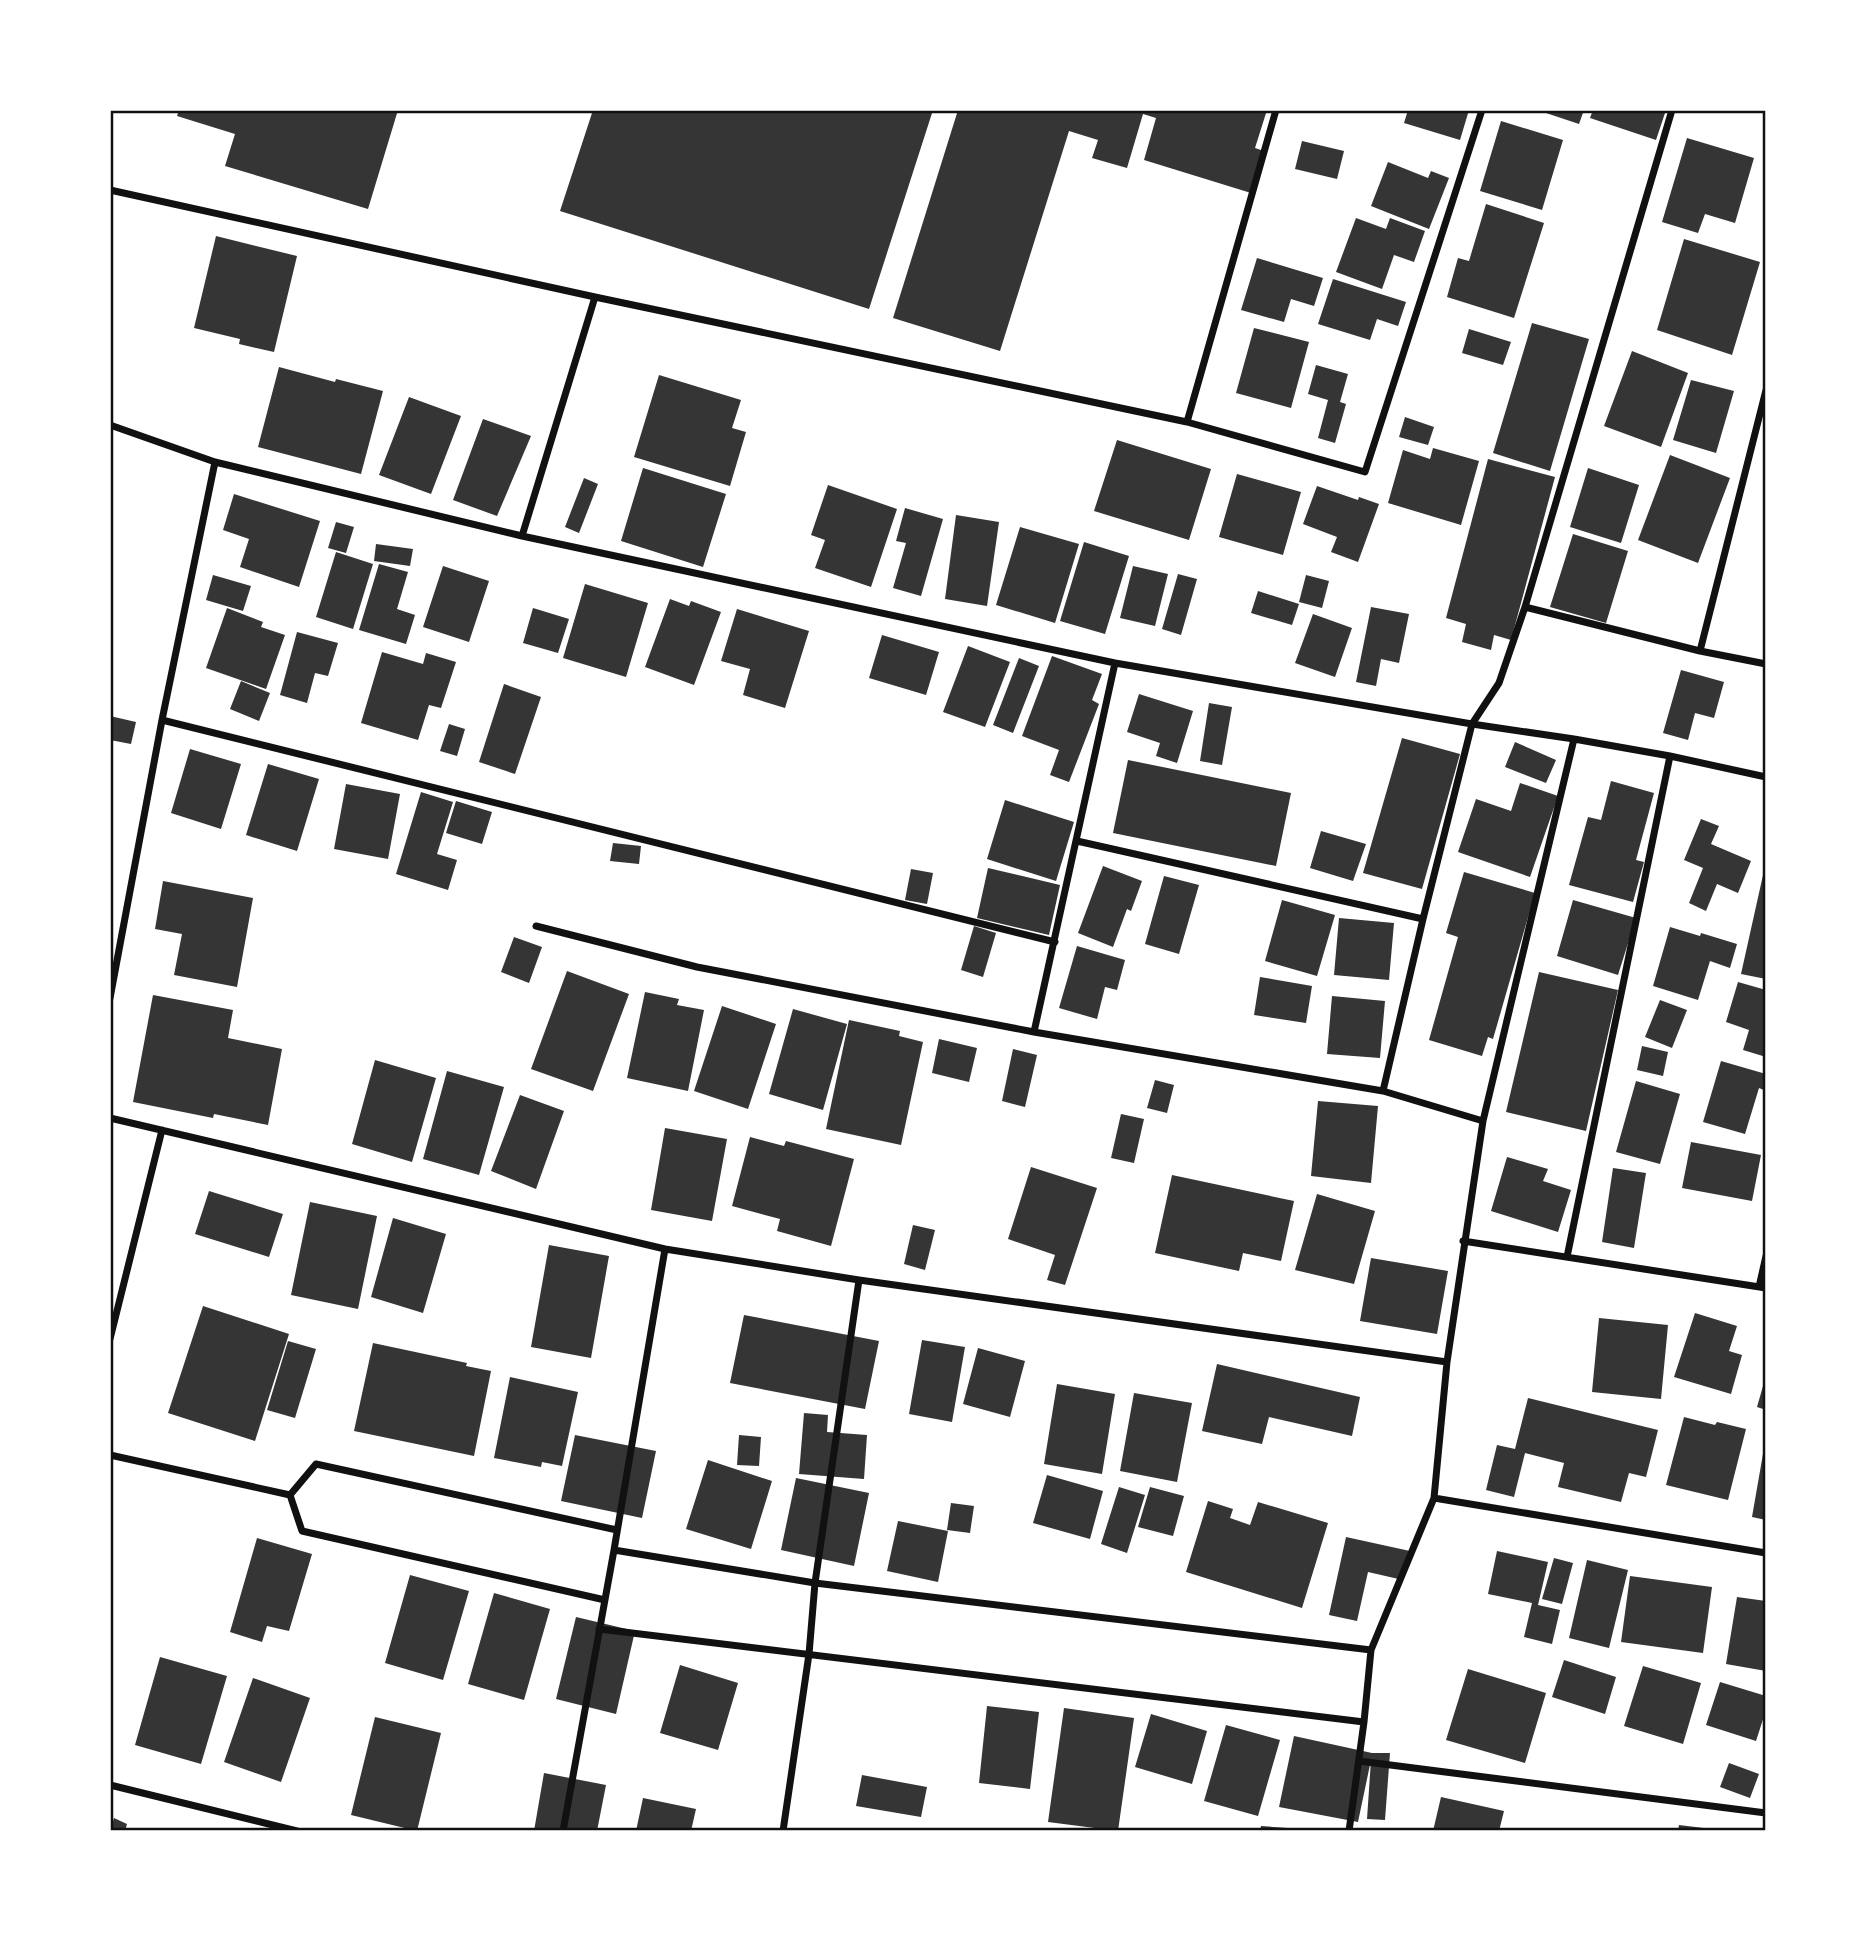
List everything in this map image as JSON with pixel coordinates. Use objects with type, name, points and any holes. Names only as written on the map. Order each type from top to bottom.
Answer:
[{"type":"street","points":[[1187,422],[1276,110]]},
{"type":"street","points":[[110,190],[595,297],[1187,422],[1365,472],[1482,110]]},
{"type":"street","points":[[1383,1091],[1472,724],[1499,683],[1525,607],[1672,110]]},
{"type":"street","points":[[522,536],[595,297]]},
{"type":"street","points":[[1700,651],[1766,390]]},
{"type":"street","points":[[110,425],[215,462],[522,536],[1115,663],[1574,739],[1670,756],[1766,778]]},
{"type":"street","points":[[110,998],[162,720],[215,462]]},
{"type":"street","points":[[1525,607],[1700,651],[1766,664]]},
{"type":"street","points":[[1034,1032],[1115,663]]},
{"type":"street","points":[[162,720],[1055,942]]},
{"type":"street","points":[[1349,1831],[1371,1650],[1434,1498],[1447,1362],[1483,1121],[1574,739]]},
{"type":"street","points":[[1567,1257],[1670,756]]},
{"type":"street","points":[[1077,841],[1423,919]]},
{"type":"street","points":[[536,926],[697,967],[1034,1032],[1383,1091],[1483,1121]]},
{"type":"street","points":[[110,1118],[665,1249],[859,1280],[1447,1362]]},
{"type":"street","points":[[110,1339],[162,1130]]},
{"type":"street","points":[[1464,1241],[1762,1288],[1766,1256]]},
{"type":"street","points":[[563,1831],[665,1249]]},
{"type":"street","points":[[783,1831],[809,1654],[815,1583],[859,1280]]},
{"type":"street","points":[[110,1455],[290,1495]]},
{"type":"street","points":[[290,1495],[316,1464],[617,1530]]},
{"type":"street","points":[[290,1495],[302,1531],[605,1600]]},
{"type":"street","points":[[1434,1498],[1766,1553]]},
{"type":"street","points":[[614,1550],[815,1583],[1371,1650]]},
{"type":"street","points":[[599,1629],[1364,1722]]},
{"type":"street","points":[[1359,1761],[1766,1813]]},
{"type":"street","points":[[110,1785],[297,1831]]},
{"type":"building","points":[[179,110],[398,110],[368,209],[225,166],[235,134],[177,116]]},
{"type":"building","points":[[593,110],[933,110],[869,309],[560,211]]},
{"type":"building","points":[[958,110],[1267,110],[1255,148],[1264,151],[1251,193],[1144,160],[1156,118],[1143,114],[1127,168],[1092,158],[1098,140],[1069,131],[1000,351],[893,318]]},
{"type":"building","points":[[1408,110],[1469,110],[1460,140],[1404,123]]},
{"type":"building","points":[[1537,110],[1584,110],[1579,124]]},
{"type":"building","points":[[1593,110],[1666,110],[1656,140],[1590,118]]},
{"type":"building","points":[[1501,121],[1563,140],[1542,210],[1480,191]]},
{"type":"building","points":[[1687,138],[1754,158],[1735,223],[1705,214],[1698,233],[1662,222]]},
{"type":"building","points":[[1302,141],[1344,151],[1337,179],[1295,169]]},
{"type":"building","points":[[1388,162],[1428,178],[1431,171],[1449,178],[1429,229],[1371,206]]},
{"type":"building","points":[[1486,204],[1544,223],[1514,318],[1447,297],[1458,258],[1469,261]]},
{"type":"building","points":[[1356,218],[1386,229],[1390,218],[1425,231],[1414,262],[1394,255],[1382,289],[1336,272]]},
{"type":"building","points":[[216,236],[297,256],[274,352],[239,344],[240,339],[194,328]]},
{"type":"building","points":[[1684,239],[1760,262],[1732,355],[1657,330]]},
{"type":"building","points":[[1257,258],[1323,278],[1314,306],[1291,299],[1284,322],[1241,310]]},
{"type":"building","points":[[1333,279],[1406,302],[1398,326],[1377,319],[1370,340],[1318,324]]},
{"type":"building","points":[[1532,323],[1589,339],[1550,471],[1493,453]]},
{"type":"building","points":[[1254,328],[1309,342],[1291,408],[1236,393]]},
{"type":"building","points":[[1469,329],[1511,342],[1503,365],[1462,353]]},
{"type":"building","points":[[1632,351],[1688,373],[1661,447],[1604,426]]},
{"type":"building","points":[[1316,365],[1348,374],[1340,402],[1346,404],[1335,443],[1318,438],[1328,400],[1308,394]]},
{"type":"building","points":[[279,367],[383,391],[361,474],[258,447]]},
{"type":"building","points":[[659,375],[741,400],[732,428],[746,432],[730,486],[634,457]]},
{"type":"building","points":[[1691,380],[1734,391],[1716,453],[1673,440]]},
{"type":"building","points":[[409,397],[461,416],[431,494],[379,475]]},
{"type":"building","points":[[1405,417],[1434,427],[1428,445],[1399,437]]},
{"type":"building","points":[[483,419],[531,436],[497,516],[453,500]]},
{"type":"building","points":[[1117,440],[1211,469],[1189,540],[1094,511]]},
{"type":"building","points":[[1433,448],[1479,461],[1461,525],[1388,503],[1403,450],[1430,459]]},
{"type":"building","points":[[1670,455],[1730,478],[1698,563],[1638,540]]},
{"type":"building","points":[[1488,459],[1555,477],[1511,640],[1494,635],[1491,650],[1462,642],[1466,624],[1446,618]]},
{"type":"building","points":[[643,468],[726,494],[703,567],[621,541]]},
{"type":"building","points":[[1588,468],[1639,485],[1621,543],[1570,527]]},
{"type":"building","points":[[1237,474],[1301,492],[1283,555],[1219,537]]},
{"type":"building","points":[[584,478],[598,484],[579,533],[565,527]]},
{"type":"building","points":[[828,485],[897,509],[871,587],[815,568],[825,540],[811,535]]},
{"type":"building","points":[[1317,486],[1379,504],[1358,562],[1331,552],[1337,537],[1303,524]]},
{"type":"building","points":[[234,494],[320,521],[299,587],[240,567],[249,539],[223,530]]},
{"type":"building","points":[[905,508],[943,519],[921,596],[893,588],[906,543],[896,541]]},
{"type":"building","points":[[956,515],[999,522],[987,606],[945,599]]},
{"type":"building","points":[[336,522],[354,527],[346,553],[328,548]]},
{"type":"building","points":[[1020,527],[1079,544],[1055,623],[996,605]]},
{"type":"building","points":[[1573,534],[1628,551],[1606,623],[1550,607]]},
{"type":"building","points":[[1084,542],[1129,556],[1105,634],[1060,621]]},
{"type":"building","points":[[376,544],[413,549],[410,566],[374,561]]},
{"type":"building","points":[[336,552],[373,564],[353,629],[316,617]]},
{"type":"building","points":[[379,564],[408,572],[397,609],[415,615],[406,644],[359,630]]},
{"type":"building","points":[[443,566],[489,581],[469,642],[423,627]]},
{"type":"building","points":[[1133,566],[1168,574],[1155,626],[1120,618]]},
{"type":"building","points":[[1178,574],[1197,579],[1181,635],[1162,629]]},
{"type":"building","points":[[213,575],[251,586],[243,611],[206,600]]},
{"type":"building","points":[[1306,575],[1329,581],[1322,608],[1299,602]]},
{"type":"building","points":[[585,584],[648,603],[626,677],[563,658]]},
{"type":"building","points":[[1258,591],[1299,604],[1292,625],[1251,613]]},
{"type":"building","points":[[670,599],[689,606],[691,601],[721,612],[694,685],[645,667]]},
{"type":"building","points":[[1371,607],[1409,614],[1399,663],[1381,659],[1376,686],[1356,682]]},
{"type":"building","points":[[227,608],[263,622],[261,627],[285,635],[266,689],[206,668]]},
{"type":"building","points":[[533,608],[569,619],[558,653],[523,643]]},
{"type":"building","points":[[737,609],[809,631],[785,708],[743,695],[750,669],[721,661]]},
{"type":"building","points":[[1313,614],[1352,628],[1335,677],[1295,663]]},
{"type":"building","points":[[297,632],[338,643],[328,676],[315,673],[307,703],[280,695]]},
{"type":"building","points":[[882,635],[939,652],[926,695],[869,678]]},
{"type":"building","points":[[968,646],[1010,662],[985,727],[943,712]]},
{"type":"building","points":[[382,652],[423,664],[426,653],[456,662],[441,708],[429,705],[418,740],[361,723]]},
{"type":"building","points":[[1052,656],[1102,674],[1092,700],[1099,704],[1069,782],[1050,775],[1059,750],[1022,736]]},
{"type":"building","points":[[1019,658],[1039,666],[1013,733],[993,725]]},
{"type":"building","points":[[1681,670],[1724,682],[1714,718],[1695,713],[1688,740],[1663,733]]},
{"type":"building","points":[[241,681],[270,693],[259,721],[230,709]]},
{"type":"building","points":[[504,684],[541,697],[515,774],[479,762]]},
{"type":"building","points":[[1139,694],[1193,711],[1177,763],[1156,756],[1160,743],[1127,732]]},
{"type":"building","points":[[1209,703],[1232,707],[1222,765],[1200,761]]},
{"type":"building","points":[[110,716],[136,722],[131,744],[110,740]]},
{"type":"building","points":[[449,724],[465,729],[457,756],[440,751]]},
{"type":"building","points":[[1402,738],[1460,754],[1422,889],[1363,873]]},
{"type":"building","points":[[1515,742],[1556,760],[1546,783],[1505,767]]},
{"type":"building","points":[[190,749],[241,764],[221,829],[171,813]]},
{"type":"building","points":[[1128,760],[1291,793],[1276,866],[1113,833]]},
{"type":"building","points":[[268,764],[319,779],[297,851],[246,835]]},
{"type":"building","points":[[1611,781],[1654,793],[1636,860],[1644,862],[1633,902],[1569,885],[1588,817],[1601,820]]},
{"type":"building","points":[[1520,783],[1558,796],[1530,877],[1458,852],[1476,799],[1511,811]]},
{"type":"building","points":[[346,784],[400,794],[388,859],[334,849]]},
{"type":"building","points":[[421,792],[453,802],[437,854],[457,860],[448,890],[396,874]]},
{"type":"building","points":[[1005,800],[1074,822],[1056,881],[987,859]]},
{"type":"building","points":[[456,801],[492,812],[482,844],[446,833]]},
{"type":"building","points":[[1701,819],[1719,826],[1711,844],[1751,861],[1738,893],[1717,884],[1706,911],[1689,903],[1703,868],[1684,860]]},
{"type":"building","points":[[1321,831],[1366,844],[1353,881],[1310,868]]},
{"type":"building","points":[[613,843],[641,846],[639,864],[610,861]]},
{"type":"building","points":[[1103,866],[1142,881],[1131,911],[1127,909],[1113,947],[1078,933]]},
{"type":"building","points":[[1766,866],[1766,979],[1741,974]]},
{"type":"building","points":[[988,868],[1060,885],[1049,935],[977,918]]},
{"type":"building","points":[[911,869],[933,873],[927,904],[905,900]]},
{"type":"building","points":[[1464,872],[1535,893],[1493,1039],[1488,1037],[1482,1056],[1429,1040],[1458,937],[1446,933]]},
{"type":"building","points":[[1164,876],[1199,885],[1179,954],[1145,944]]},
{"type":"building","points":[[163,881],[253,898],[237,987],[174,975],[182,934],[155,929]]},
{"type":"building","points":[[1282,900],[1335,915],[1317,976],[1265,961]]},
{"type":"building","points":[[1573,900],[1636,918],[1618,975],[1557,956]]},
{"type":"building","points":[[1339,918],[1394,923],[1389,980],[1334,975]]},
{"type":"building","points":[[974,926],[996,933],[983,977],[961,970]]},
{"type":"building","points":[[1670,927],[1737,944],[1730,968],[1710,961],[1698,1000],[1653,986]]},
{"type":"building","points":[[514,937],[542,947],[529,983],[501,972]]},
{"type":"building","points":[[1077,946],[1125,960],[1117,990],[1105,987],[1097,1019],[1059,1008]]},
{"type":"building","points":[[567,971],[629,994],[593,1091],[531,1069]]},
{"type":"building","points":[[1539,972],[1618,990],[1586,1131],[1506,1112]]},
{"type":"building","points":[[1260,977],[1312,986],[1306,1023],[1254,1015]]},
{"type":"building","points":[[1738,982],[1766,990],[1766,1057],[1743,1050],[1749,1030],[1726,1022]]},
{"type":"building","points":[[645,992],[679,999],[677,1005],[704,1010],[688,1091],[627,1078]]},
{"type":"building","points":[[153,995],[233,1010],[228,1038],[282,1049],[268,1125],[214,1114],[213,1118],[133,1102]]},
{"type":"building","points":[[1332,996],[1385,1001],[1380,1058],[1327,1054]]},
{"type":"building","points":[[1660,1000],[1687,1010],[1672,1048],[1645,1037]]},
{"type":"building","points":[[722,1006],[776,1024],[748,1109],[694,1091]]},
{"type":"building","points":[[793,1009],[847,1024],[823,1110],[769,1094]]},
{"type":"building","points":[[849,1020],[900,1031],[899,1036],[923,1042],[901,1145],[826,1129]]},
{"type":"building","points":[[939,1039],[977,1048],[969,1082],[932,1073]]},
{"type":"building","points":[[1642,1046],[1668,1052],[1663,1076],[1637,1070]]},
{"type":"building","points":[[1013,1049],[1037,1055],[1025,1107],[1002,1101]]},
{"type":"building","points":[[375,1060],[436,1078],[412,1162],[352,1144]]},
{"type":"building","points":[[1721,1061],[1766,1074],[1766,1091],[1759,1088],[1745,1134],[1703,1122]]},
{"type":"building","points":[[447,1071],[504,1087],[479,1175],[423,1159]]},
{"type":"building","points":[[1155,1080],[1174,1085],[1167,1113],[1147,1108]]},
{"type":"building","points":[[1636,1081],[1680,1094],[1660,1164],[1616,1152]]},
{"type":"building","points":[[520,1095],[564,1111],[536,1189],[491,1171]]},
{"type":"building","points":[[1318,1101],[1378,1106],[1371,1183],[1311,1176]]},
{"type":"building","points":[[1121,1114],[1144,1119],[1134,1163],[1111,1158]]},
{"type":"building","points":[[665,1128],[727,1139],[712,1221],[651,1210]]},
{"type":"building","points":[[750,1137],[784,1146],[786,1141],[854,1159],[831,1246],[777,1231],[780,1219],[732,1206]]},
{"type":"building","points":[[1691,1142],[1761,1155],[1752,1201],[1682,1188]]},
{"type":"building","points":[[1507,1157],[1548,1169],[1543,1181],[1571,1190],[1558,1232],[1491,1211]]},
{"type":"building","points":[[1031,1167],[1097,1188],[1065,1285],[1047,1280],[1055,1255],[1008,1239]]},
{"type":"building","points":[[1613,1168],[1646,1173],[1634,1248],[1602,1242]]},
{"type":"building","points":[[1172,1175],[1294,1201],[1281,1261],[1243,1253],[1239,1271],[1155,1253]]},
{"type":"building","points":[[209,1191],[283,1214],[269,1257],[195,1234]]},
{"type":"building","points":[[1317,1194],[1375,1211],[1354,1284],[1295,1270]]},
{"type":"building","points":[[310,1202],[377,1216],[358,1309],[291,1295]]},
{"type":"building","points":[[393,1218],[446,1234],[423,1313],[371,1297]]},
{"type":"building","points":[[913,1225],[935,1230],[925,1270],[904,1264]]},
{"type":"building","points":[[549,1245],[609,1256],[591,1358],[531,1347]]},
{"type":"building","points":[[1371,1258],[1448,1271],[1437,1334],[1360,1321]]},
{"type":"building","points":[[203,1306],[289,1334],[255,1441],[168,1413]]},
{"type":"building","points":[[1695,1313],[1737,1326],[1729,1351],[1742,1355],[1731,1394],[1674,1377]]},
{"type":"building","points":[[744,1315],[879,1341],[865,1409],[730,1383]]},
{"type":"building","points":[[1599,1318],[1668,1325],[1661,1399],[1592,1392]]},
{"type":"building","points":[[922,1340],[965,1347],[952,1422],[909,1414]]},
{"type":"building","points":[[288,1341],[316,1349],[295,1418],[267,1410]]},
{"type":"building","points":[[373,1343],[467,1363],[466,1366],[491,1371],[474,1456],[354,1431]]},
{"type":"building","points":[[978,1348],[1025,1361],[1010,1417],[963,1404]]},
{"type":"building","points":[[1217,1364],[1360,1397],[1352,1436],[1269,1417],[1262,1444],[1202,1431]]},
{"type":"building","points":[[510,1377],[578,1392],[562,1466],[542,1462],[541,1467],[494,1458]]},
{"type":"building","points":[[1766,1379],[1766,1410],[1757,1407]]},
{"type":"building","points":[[1057,1384],[1115,1394],[1102,1474],[1044,1464]]},
{"type":"building","points":[[1134,1393],[1192,1403],[1177,1482],[1120,1471]]},
{"type":"building","points":[[1528,1398],[1658,1430],[1646,1477],[1629,1473],[1621,1502],[1558,1487],[1564,1463],[1525,1453],[1514,1497],[1486,1490],[1497,1445],[1515,1449]]},
{"type":"building","points":[[804,1413],[828,1415],[827,1432],[867,1435],[864,1479],[799,1474]]},
{"type":"building","points":[[1684,1417],[1746,1429],[1728,1500],[1666,1485]]},
{"type":"building","points":[[575,1435],[656,1451],[642,1518],[561,1501]]},
{"type":"building","points":[[739,1435],[761,1437],[759,1466],[737,1465]]},
{"type":"building","points":[[1766,1448],[1766,1520],[1752,1517]]},
{"type":"building","points":[[708,1460],[772,1481],[751,1549],[686,1529]]},
{"type":"building","points":[[1047,1475],[1103,1491],[1090,1539],[1033,1523]]},
{"type":"building","points":[[796,1478],[869,1493],[854,1566],[781,1550]]},
{"type":"building","points":[[1119,1487],[1145,1495],[1127,1553],[1101,1544]]},
{"type":"building","points":[[1150,1487],[1184,1496],[1173,1536],[1138,1527]]},
{"type":"building","points":[[1208,1501],[1233,1509],[1230,1518],[1250,1525],[1258,1502],[1328,1523],[1302,1608],[1186,1572]]},
{"type":"building","points":[[951,1503],[974,1506],[970,1533],[947,1530]]},
{"type":"building","points":[[898,1521],[948,1531],[938,1582],[887,1571]]},
{"type":"building","points":[[1346,1537],[1410,1551],[1403,1580],[1368,1572],[1357,1621],[1329,1615]]},
{"type":"building","points":[[257,1538],[312,1554],[289,1631],[267,1626],[262,1642],[230,1632]]},
{"type":"building","points":[[1497,1551],[1548,1562],[1538,1605],[1560,1610],[1552,1644],[1524,1637],[1532,1603],[1488,1594]]},
{"type":"building","points":[[1554,1558],[1573,1563],[1562,1604],[1542,1599]]},
{"type":"building","points":[[1587,1560],[1628,1570],[1609,1648],[1569,1638]]},
{"type":"building","points":[[410,1575],[469,1591],[443,1680],[385,1663]]},
{"type":"building","points":[[1630,1576],[1712,1587],[1703,1653],[1621,1642]]},
{"type":"building","points":[[494,1593],[550,1609],[524,1700],[468,1684]]},
{"type":"building","points":[[1737,1597],[1766,1601],[1766,1671],[1726,1664]]},
{"type":"building","points":[[576,1617],[635,1631],[616,1714],[556,1699]]},
{"type":"building","points":[[160,1657],[227,1676],[201,1764],[135,1745]]},
{"type":"building","points":[[1564,1660],[1616,1677],[1605,1714],[1552,1697]]},
{"type":"building","points":[[680,1665],[738,1683],[718,1750],[660,1733]]},
{"type":"building","points":[[1643,1666],[1701,1683],[1683,1744],[1624,1726]]},
{"type":"building","points":[[1468,1669],[1546,1693],[1525,1763],[1446,1740]]},
{"type":"building","points":[[253,1678],[310,1698],[281,1782],[224,1762]]},
{"type":"building","points":[[1720,1682],[1766,1696],[1766,1710],[1756,1741],[1706,1725]]},
{"type":"building","points":[[987,1706],[1039,1712],[1030,1789],[979,1783]]},
{"type":"building","points":[[1064,1708],[1134,1718],[1118,1831],[1048,1822]]},
{"type":"building","points":[[1151,1714],[1207,1731],[1192,1784],[1135,1767]]},
{"type":"building","points":[[375,1717],[441,1733],[417,1831],[351,1815]]},
{"type":"building","points":[[1226,1725],[1280,1740],[1258,1816],[1204,1801]]},
{"type":"building","points":[[1294,1736],[1372,1753],[1390,1753],[1385,1820],[1367,1819],[1371,1760],[1358,1822],[1279,1807]]},
{"type":"building","points":[[1729,1763],[1759,1774],[1750,1798],[1720,1787]]},
{"type":"building","points":[[544,1773],[606,1785],[597,1831],[534,1831]]},
{"type":"building","points":[[862,1775],[927,1787],[921,1817],[856,1806]]},
{"type":"building","points":[[1441,1797],[1504,1811],[1499,1831],[1433,1831]]},
{"type":"building","points":[[643,1798],[696,1809],[691,1831],[636,1831]]},
{"type":"building","points":[[114,1818],[127,1824],[125,1831],[110,1831]]},
{"type":"building","points":[[1679,1825],[1712,1829],[1712,1831],[1678,1831]]},
{"type":"building","points":[[1261,1826],[1302,1829],[1302,1831],[1260,1831]]}]
